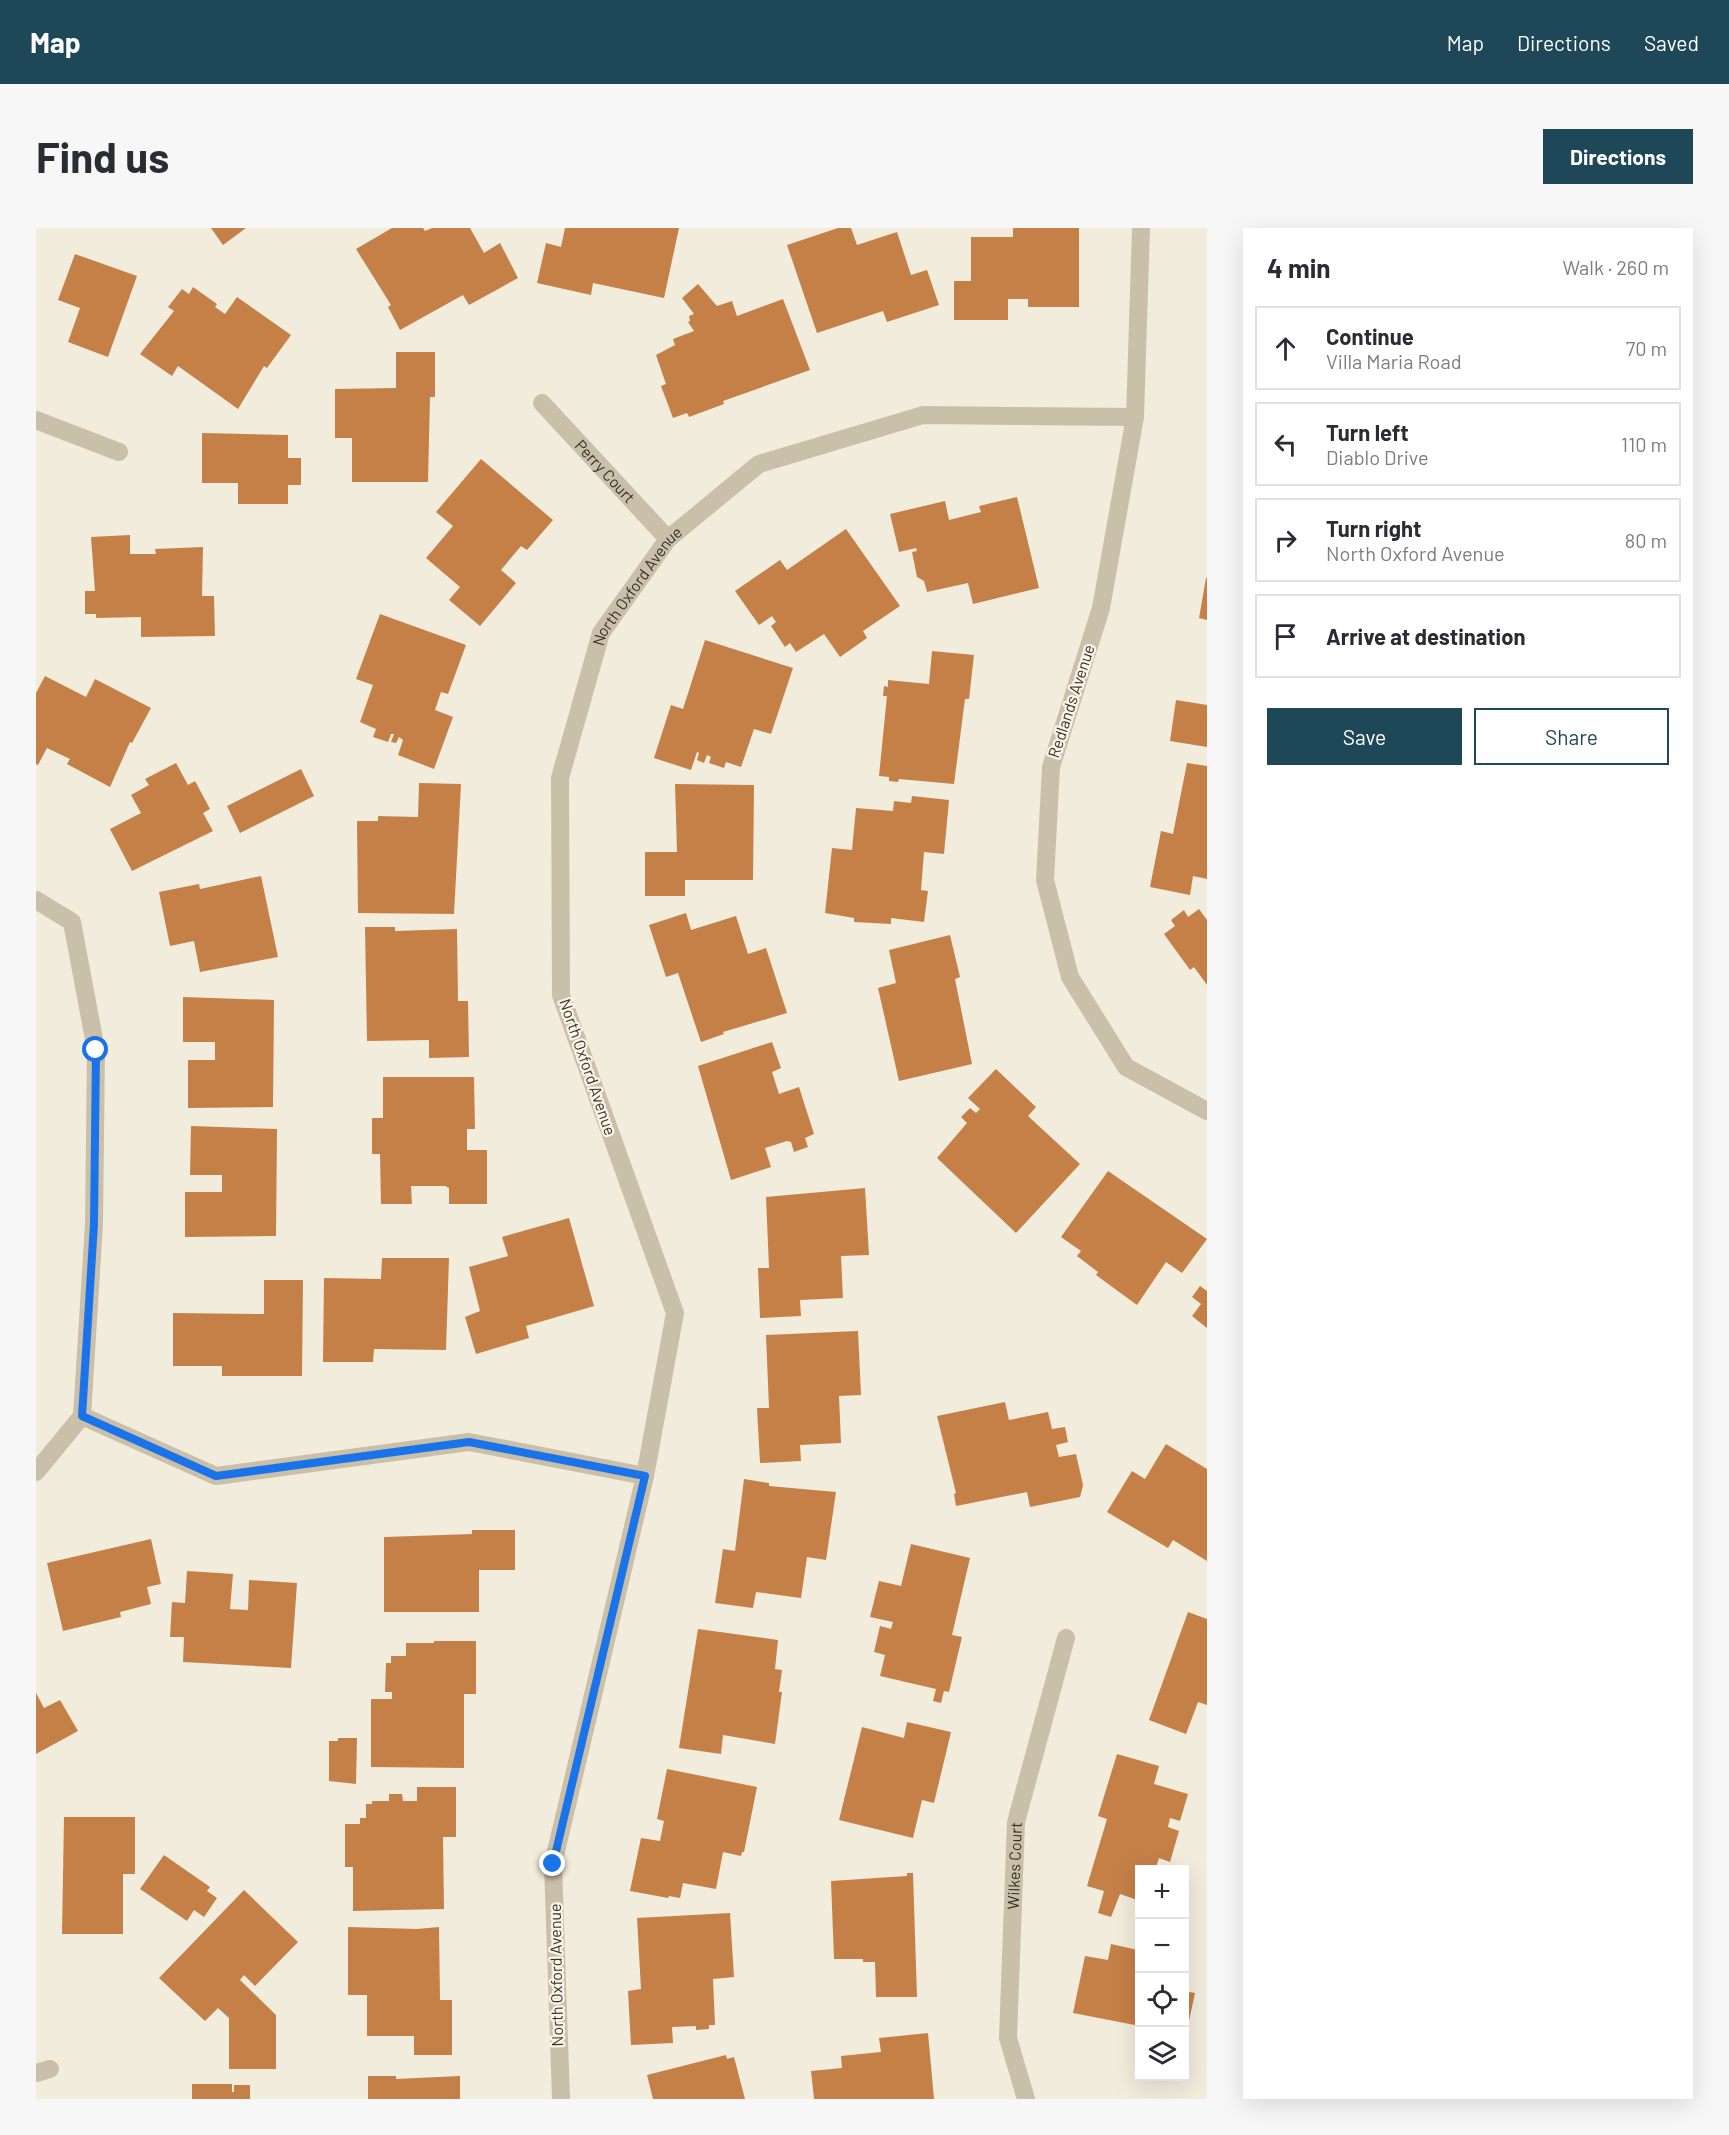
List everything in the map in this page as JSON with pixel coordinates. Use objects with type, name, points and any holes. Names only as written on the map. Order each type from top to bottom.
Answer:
[{"type":"street","name":"Redlands Avenue","points":[[1141,228],[1135,417],[1101,608],[1050,767],[1045,880],[1070,978],[1126,1067],[1207,1111]]},
{"type":"street","name":"Perry Court","points":[[542,403],[668,539]]},
{"type":"street","name":"North Oxford Avenue","points":[[561,2099],[553,1864],[645,1476],[675,1313],[561,995],[560,778],[601,633],[668,539],[759,464],[923,415],[1135,417]]},
{"type":"street","points":[[36,420],[119,453]]},
{"type":"street","points":[[36,900],[72,922],[96,1050],[94,1224],[82,1416],[36,1472]]},
{"type":"street","points":[[82,1416],[216,1476],[469,1442],[645,1476]]},
{"type":"street","name":"Wilkes Court","points":[[1026,2099],[1008,2038],[1016,1822],[1066,1638]]},
{"type":"building","points":[[211,228],[246,228],[223,245]]},
{"type":"building","points":[[392,228],[423,228],[425,231],[432,228],[470,228],[484,253],[500,243],[518,278],[469,305],[463,295],[400,330],[388,307],[391,305],[356,249]]},
{"type":"building","points":[[565,228],[679,228],[664,298],[593,283],[591,295],[537,283],[546,243],[561,247]]},
{"type":"building","points":[[838,228],[851,228],[857,245],[897,232],[911,275],[927,270],[939,305],[887,322],[883,311],[817,333],[787,245]]},
{"type":"building","points":[[1013,228],[1079,228],[1079,307],[1028,307],[1028,299],[1008,299],[1008,320],[954,320],[954,281],[971,281],[971,237],[1013,237]]},
{"type":"building","points":[[75,254],[137,276],[108,357],[68,342],[80,308],[58,300]]},
{"type":"building","points":[[698,284],[717,306],[732,301],[737,316],[783,299],[810,370],[723,401],[724,404],[689,417],[687,413],[673,418],[661,386],[666,384],[656,355],[675,345],[673,339],[694,331],[688,322],[690,321],[689,316],[694,314],[682,298]]},
{"type":"building","points":[[193,287],[217,304],[215,307],[225,314],[237,297],[291,335],[267,368],[264,366],[238,409],[178,366],[172,376],[140,354],[174,311],[168,307],[182,289],[189,294]]},
{"type":"building","points":[[396,352],[435,352],[435,397],[430,397],[428,482],[352,482],[352,438],[335,438],[335,389],[396,388]]},
{"type":"building","points":[[202,433],[288,435],[288,458],[301,458],[301,485],[288,485],[288,504],[238,504],[238,483],[202,483]]},
{"type":"building","points":[[481,459],[553,520],[527,550],[521,546],[501,570],[516,583],[480,626],[449,600],[460,587],[426,558],[453,526],[436,512]]},
{"type":"building","points":[[1017,497],[1039,588],[973,604],[968,583],[927,592],[924,581],[917,577],[912,552],[917,551],[916,548],[899,552],[890,514],[945,501],[949,520],[981,512],[979,506]]},
{"type":"building","points":[[846,529],[900,606],[863,631],[867,638],[840,657],[824,634],[796,652],[790,643],[785,647],[771,626],[776,622],[772,616],[759,625],[735,591],[780,560],[787,570]]},
{"type":"building","points":[[130,535],[130,554],[156,554],[155,549],[203,547],[202,596],[214,596],[215,636],[141,637],[141,617],[96,618],[96,614],[85,614],[85,591],[95,591],[91,537]]},
{"type":"building","points":[[1207,578],[1207,620],[1199,618]]},
{"type":"building","points":[[380,614],[466,645],[448,694],[441,692],[435,710],[453,717],[434,769],[398,755],[403,740],[399,737],[396,743],[391,742],[394,734],[391,734],[388,742],[373,737],[376,729],[360,722],[373,685],[356,679]]},
{"type":"building","points":[[705,640],[793,668],[771,734],[754,729],[741,767],[726,762],[724,768],[709,763],[711,757],[707,755],[704,763],[697,760],[699,753],[697,752],[691,770],[654,758],[671,705],[683,709]]},
{"type":"building","points":[[932,651],[974,655],[969,699],[965,699],[954,784],[899,779],[898,782],[889,781],[889,777],[879,776],[887,696],[883,696],[884,686],[888,687],[888,680],[929,684]]},
{"type":"building","points":[[45,676],[86,697],[95,679],[151,708],[132,743],[130,742],[110,787],[67,764],[70,759],[47,748],[38,765],[36,764],[36,693]]},
{"type":"building","points":[[1176,700],[1207,705],[1207,747],[1170,741]]},
{"type":"building","points":[[176,763],[188,785],[195,781],[210,809],[203,813],[213,831],[132,871],[110,829],[141,813],[131,795],[149,785],[145,779]]},
{"type":"building","points":[[1187,763],[1207,766],[1207,879],[1193,876],[1190,895],[1150,887],[1161,831],[1173,834]]},
{"type":"building","points":[[301,769],[314,796],[240,833],[227,806]]},
{"type":"building","points":[[419,783],[461,784],[454,914],[358,913],[357,821],[378,821],[378,816],[418,817]]},
{"type":"building","points":[[675,784],[754,785],[753,880],[685,880],[685,896],[645,896],[645,852],[677,852]]},
{"type":"building","points":[[912,796],[949,800],[944,854],[924,852],[921,890],[928,891],[924,922],[891,918],[891,924],[854,922],[854,918],[825,913],[832,848],[852,850],[856,808],[893,811],[894,801],[911,803]]},
{"type":"building","points":[[261,876],[278,957],[200,972],[194,941],[170,946],[159,892],[199,884],[200,889]]},
{"type":"building","points":[[1199,909],[1207,920],[1207,985],[1194,967],[1190,970],[1164,934],[1175,926],[1171,920],[1184,910],[1188,917]]},
{"type":"building","points":[[686,913],[691,930],[736,916],[748,954],[766,948],[787,1013],[723,1032],[724,1034],[701,1042],[678,973],[666,977],[649,925]]},
{"type":"building","points":[[365,927],[395,927],[395,931],[457,929],[458,1001],[468,1001],[469,1057],[429,1058],[429,1040],[367,1041]]},
{"type":"building","points":[[950,935],[960,977],[955,979],[972,1064],[899,1081],[878,988],[896,983],[889,950]]},
{"type":"building","points":[[183,997],[274,1000],[273,1107],[188,1108],[188,1060],[215,1060],[215,1042],[183,1042]]},
{"type":"building","points":[[772,1042],[781,1068],[772,1072],[779,1094],[799,1087],[814,1134],[805,1138],[808,1147],[794,1152],[791,1142],[787,1141],[765,1148],[771,1167],[731,1180],[698,1066]]},
{"type":"building","points":[[996,1069],[1036,1107],[1028,1116],[1080,1164],[1016,1233],[937,1158],[967,1123],[961,1117],[970,1108],[976,1113],[980,1109],[968,1098]]},
{"type":"building","points":[[383,1077],[474,1077],[475,1129],[467,1129],[467,1150],[487,1150],[487,1204],[449,1204],[449,1188],[445,1186],[411,1186],[412,1204],[381,1204],[380,1154],[372,1154],[372,1118],[383,1118]]},
{"type":"building","points":[[191,1126],[277,1129],[276,1236],[185,1237],[185,1192],[222,1192],[222,1175],[190,1175]]},
{"type":"building","points":[[1108,1171],[1207,1239],[1182,1273],[1166,1262],[1137,1305],[1096,1275],[1098,1272],[1077,1256],[1081,1251],[1061,1237]]},
{"type":"building","points":[[865,1188],[869,1255],[841,1256],[843,1298],[800,1300],[801,1316],[760,1318],[758,1268],[769,1268],[766,1197]]},
{"type":"building","points":[[569,1218],[594,1306],[526,1326],[529,1338],[476,1354],[465,1317],[480,1311],[469,1267],[508,1256],[502,1237]]},
{"type":"building","points":[[382,1258],[449,1258],[446,1350],[374,1349],[373,1362],[323,1362],[324,1278],[381,1279]]},
{"type":"building","points":[[264,1280],[303,1280],[302,1376],[222,1376],[222,1366],[173,1366],[173,1313],[264,1314]]},
{"type":"building","points":[[1200,1286],[1207,1291],[1207,1328],[1192,1316],[1201,1304],[1192,1297]]},
{"type":"building","points":[[858,1331],[861,1395],[839,1396],[841,1443],[800,1445],[801,1461],[760,1463],[757,1408],[769,1408],[766,1335]]},
{"type":"building","points":[[1005,1402],[1009,1420],[1048,1412],[1052,1429],[1065,1427],[1068,1442],[1056,1445],[1059,1457],[1076,1454],[1083,1485],[1080,1497],[1030,1507],[1027,1492],[956,1506],[954,1494],[956,1493],[937,1416]]},
{"type":"building","points":[[1166,1444],[1207,1469],[1207,1561],[1173,1540],[1168,1548],[1107,1512],[1132,1471],[1145,1479]]},
{"type":"building","points":[[744,1479],[769,1483],[769,1486],[836,1492],[826,1560],[807,1557],[801,1598],[756,1592],[753,1608],[715,1603],[723,1549],[735,1551]]},
{"type":"building","points":[[472,1530],[515,1530],[515,1570],[479,1570],[479,1612],[384,1612],[384,1537],[472,1534]]},
{"type":"building","points":[[151,1539],[161,1584],[147,1587],[151,1604],[120,1612],[121,1617],[63,1631],[47,1563]]},
{"type":"building","points":[[911,1544],[970,1558],[952,1635],[962,1637],[949,1692],[944,1691],[941,1703],[933,1701],[936,1689],[880,1676],[885,1655],[874,1652],[880,1626],[891,1629],[893,1622],[870,1617],[879,1581],[901,1586]]},
{"type":"building","points":[[187,1571],[233,1574],[230,1609],[248,1610],[249,1580],[297,1583],[291,1668],[183,1662],[184,1637],[170,1637],[172,1602],[185,1603]]},
{"type":"building","points":[[1188,1612],[1207,1619],[1207,1705],[1198,1702],[1186,1734],[1149,1720]]},
{"type":"building","points":[[698,1629],[778,1640],[775,1669],[782,1670],[779,1692],[782,1692],[775,1744],[723,1735],[721,1754],[679,1748]]},
{"type":"building","points":[[434,1641],[476,1641],[476,1694],[464,1694],[464,1768],[371,1767],[371,1699],[392,1699],[392,1692],[385,1692],[386,1663],[391,1663],[391,1656],[406,1656],[406,1643],[434,1643]]},
{"type":"building","points":[[36,1693],[44,1708],[60,1700],[78,1731],[36,1754]]},
{"type":"building","points":[[907,1722],[951,1732],[934,1803],[922,1800],[913,1838],[839,1820],[862,1727],[904,1738]]},
{"type":"building","points":[[338,1738],[357,1738],[356,1784],[329,1781],[329,1741],[338,1741]]},
{"type":"building","points":[[1117,1754],[1159,1766],[1154,1784],[1188,1794],[1180,1821],[1170,1818],[1168,1827],[1179,1831],[1170,1862],[1159,1858],[1157,1865],[1135,1865],[1135,1899],[1120,1894],[1111,1917],[1098,1913],[1104,1891],[1087,1886],[1107,1819],[1098,1816]]},
{"type":"building","points":[[667,1769],[757,1787],[744,1852],[741,1856],[723,1852],[716,1889],[683,1883],[680,1898],[630,1891],[641,1838],[660,1841],[664,1821],[657,1819]]},
{"type":"building","points":[[417,1787],[456,1787],[456,1837],[443,1837],[444,1909],[353,1911],[353,1867],[345,1867],[345,1824],[360,1824],[360,1818],[366,1818],[366,1804],[372,1804],[372,1801],[389,1801],[389,1794],[402,1794],[403,1801],[417,1801]]},
{"type":"building","points":[[64,1817],[135,1817],[135,1874],[123,1874],[123,1934],[62,1934]]},
{"type":"building","points":[[164,1855],[210,1887],[207,1891],[217,1898],[204,1917],[194,1910],[187,1921],[140,1889]]},
{"type":"building","points":[[907,1873],[913,1873],[917,1997],[876,1997],[875,1962],[863,1962],[863,1959],[834,1959],[831,1881],[907,1876]]},
{"type":"building","points":[[244,1890],[298,1942],[255,1986],[244,1975],[240,1980],[276,2015],[276,2069],[229,2069],[229,2018],[218,2008],[205,2021],[159,1978]]},
{"type":"building","points":[[730,1913],[734,1977],[713,1979],[715,2025],[709,2025],[709,2029],[696,2030],[696,2026],[672,2027],[673,2043],[631,2045],[628,1991],[641,1989],[637,1918]]},
{"type":"building","points":[[348,1927],[417,1929],[439,1927],[440,2000],[452,2000],[452,2055],[414,2055],[414,2036],[367,2036],[367,1995],[348,1995]]},
{"type":"building","points":[[1111,1944],[1135,1949],[1135,2025],[1073,2013],[1085,1956],[1108,1960]]},
{"type":"building","points":[[1189,1992],[1195,1993],[1189,2021]]},
{"type":"building","points":[[928,2033],[934,2099],[814,2099],[811,2071],[842,2068],[841,2056],[881,2052],[879,2038]]},
{"type":"building","points":[[726,2055],[727,2059],[734,2057],[745,2099],[653,2099],[647,2075]]},
{"type":"building","points":[[368,2076],[396,2076],[396,2079],[460,2076],[460,2099],[368,2099]]},
{"type":"building","points":[[192,2084],[232,2084],[232,2092],[234,2092],[234,2085],[250,2085],[250,2099],[192,2099]]},
{"type":"route","points":[[96,1050],[94,1224],[82,1416],[216,1476],[329,1463],[469,1442],[645,1476],[553,1864]]}]
